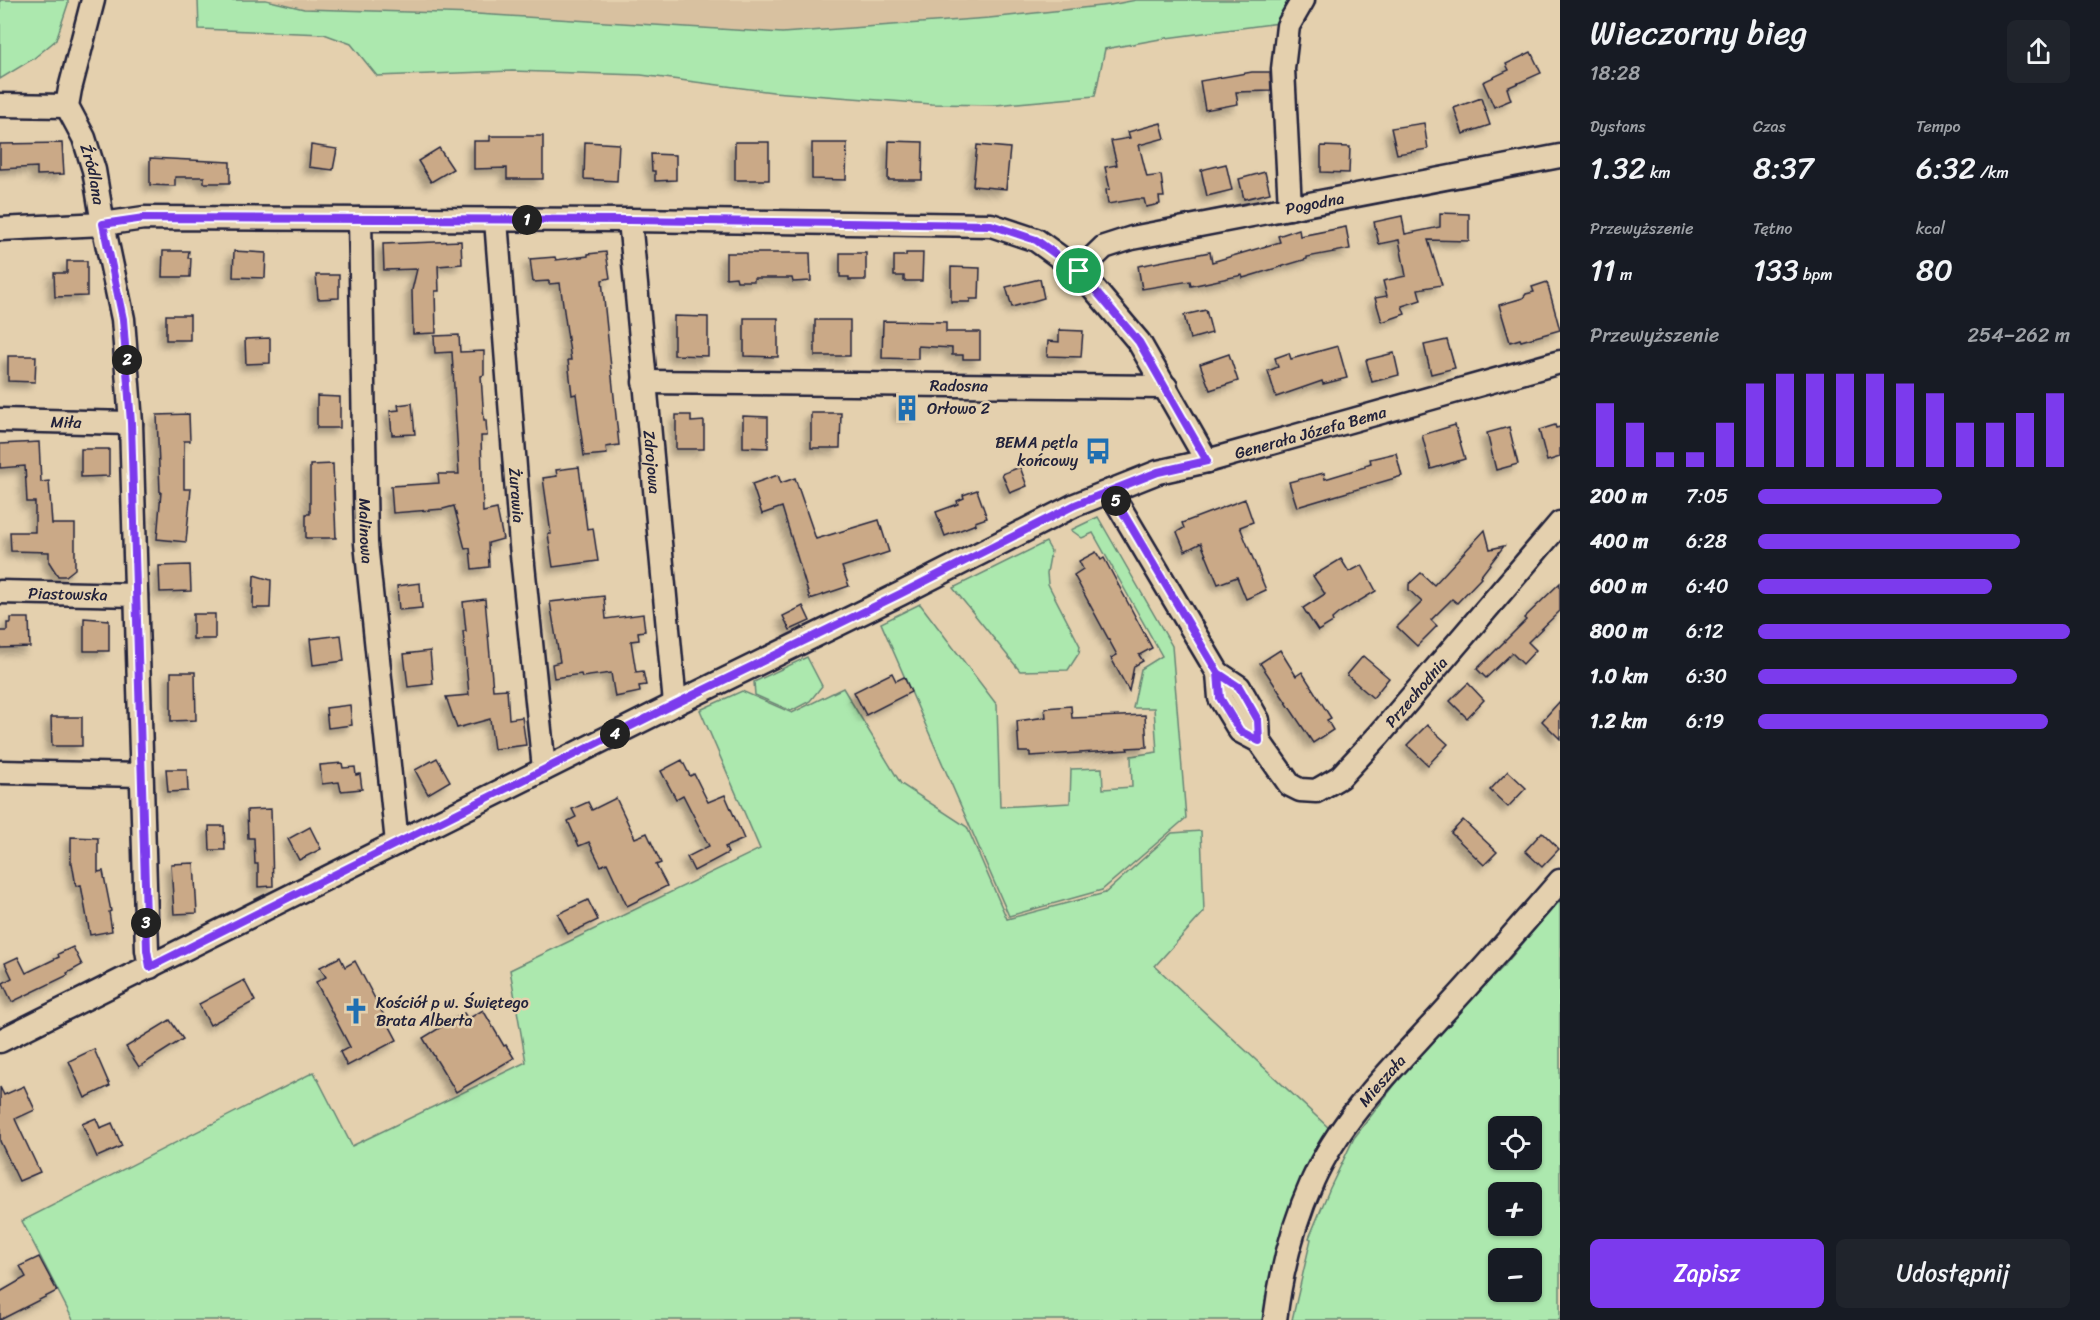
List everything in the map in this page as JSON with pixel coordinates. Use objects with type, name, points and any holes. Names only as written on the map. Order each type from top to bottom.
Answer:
[{"type":"street","points":[[0,105],[67,106],[93,0]]},
{"type":"street","points":[[1290,208],[1282,69],[1288,26],[1303,0]]},
{"type":"street","name":"Źródlana","points":[[67,106],[89,150],[123,319],[131,423],[147,950],[150,967]]},
{"type":"street","name":"Pogodna","points":[[1079,271],[1104,247],[1132,238],[1560,156]]},
{"type":"street","points":[[0,229],[103,224],[144,218],[630,220],[991,225],[1036,240],[1079,271],[1139,342],[1207,461]]},
{"type":"street","name":"Malinowa","points":[[360,219],[366,543],[397,843]]},
{"type":"street","name":"Żurawia","points":[[496,220],[521,545],[544,769]]},
{"type":"street","name":"Zdrojowa","points":[[630,220],[675,704]]},
{"type":"street","name":"Generała Józefa Bema","points":[[0,1041],[1075,505],[1158,472],[1207,461],[1560,362]]},
{"type":"street","name":"Radosna","points":[[644,382],[1166,387]]},
{"type":"street","name":"Miła","points":[[0,420],[131,423]]},
{"type":"street","name":"Przechodnia","points":[[1110,491],[1218,673],[1239,687],[1258,720],[1259,741],[1293,788],[1316,791],[1340,777],[1379,735],[1560,523]]},
{"type":"street","name":"Piastowska","points":[[0,592],[136,595]]},
{"type":"street","points":[[0,772],[141,775]]},
{"type":"street","name":"Mieszała","points":[[1275,1320],[1282,1270],[1300,1212],[1313,1178],[1332,1146],[1390,1071],[1560,881]]},
{"type":"shaded area","points":[[266,0],[1136,0],[1110,5],[989,18],[782,33],[477,14],[304,9]]},
{"type":"green space","points":[[0,0],[68,0],[68,4],[56,40],[33,59],[0,79]]},
{"type":"green space","points":[[198,0],[266,0],[304,9],[477,14],[782,33],[989,18],[1110,5],[1136,0],[1291,0],[1279,23],[1166,38],[1105,49],[1095,96],[996,105],[931,104],[773,92],[641,75],[512,71],[377,76],[351,44],[324,34],[199,29]]},
{"type":"green space","points":[[1098,517],[1172,646],[1186,818],[1102,890],[1009,916],[881,623],[920,604],[997,705],[1000,807],[1070,803],[1071,769],[1102,768],[1103,789],[1132,787],[1131,756],[1157,752],[1154,708],[1133,708],[1141,669],[1162,656],[1093,533],[1082,538],[1071,530]]},
{"type":"green space","points":[[1046,542],[1051,551],[1047,573],[1048,584],[1080,646],[1079,653],[1068,670],[1020,671],[953,588]]},
{"type":"green space","points":[[807,657],[822,686],[810,701],[791,711],[755,695],[754,682]]},
{"type":"green space","points":[[843,688],[901,784],[967,827],[1007,919],[1105,893],[1172,833],[1201,831],[1204,912],[1155,966],[1331,1130],[1265,1320],[73,1320],[22,1221],[314,1072],[352,1146],[526,1062],[510,970],[760,849],[700,710],[742,691],[792,713]]},
{"type":"green space","points":[[1560,899],[1560,1320],[1292,1320],[1311,1239],[1309,1238],[1354,1138],[1406,1070],[1503,967]]},
{"type":"building","points":[[1531,52],[1541,73],[1507,88],[1511,100],[1494,107],[1483,82],[1509,70],[1506,64]]},
{"type":"building","points":[[1252,72],[1270,72],[1271,91],[1236,92],[1238,104],[1205,110],[1200,81]]},
{"type":"building","points":[[1481,98],[1490,125],[1463,134],[1454,108]]},
{"type":"building","points":[[1161,123],[1165,138],[1139,145],[1147,177],[1161,175],[1164,197],[1159,197],[1160,204],[1146,207],[1144,199],[1137,199],[1108,204],[1106,190],[1110,189],[1105,167],[1117,165],[1111,141],[1130,138],[1128,132]]},
{"type":"building","points":[[1424,123],[1428,149],[1397,154],[1391,128]]},
{"type":"building","points":[[490,136],[543,136],[543,179],[507,179],[507,168],[474,169],[474,141],[490,141]]},
{"type":"building","points":[[889,141],[923,142],[922,180],[888,180]]},
{"type":"building","points":[[585,142],[619,144],[617,181],[584,179]]},
{"type":"building","points":[[735,142],[769,142],[769,180],[735,180]]},
{"type":"building","points":[[62,143],[64,174],[37,175],[37,167],[0,169],[0,144]]},
{"type":"building","points":[[812,143],[847,143],[846,180],[812,179]]},
{"type":"building","points":[[311,145],[337,149],[333,170],[309,167]]},
{"type":"building","points":[[977,145],[1010,148],[1006,189],[973,186]]},
{"type":"building","points":[[1321,146],[1350,147],[1349,173],[1321,172]]},
{"type":"building","points":[[439,148],[453,169],[431,182],[418,161]]},
{"type":"building","points":[[651,154],[676,155],[676,180],[655,181]]},
{"type":"building","points":[[150,158],[230,162],[230,183],[204,183],[204,177],[175,177],[175,186],[150,185]]},
{"type":"building","points":[[1226,164],[1232,190],[1207,196],[1201,170]]},
{"type":"building","points":[[1265,172],[1270,193],[1244,199],[1239,179]]},
{"type":"building","points":[[1440,213],[1469,214],[1469,241],[1428,240],[1442,285],[1418,289],[1421,300],[1402,306],[1405,314],[1382,322],[1375,298],[1387,296],[1383,281],[1406,276],[1399,240],[1379,244],[1374,222],[1402,216],[1405,234],[1440,227]]},
{"type":"building","points":[[1346,227],[1350,249],[1307,257],[1307,259],[1243,278],[1242,275],[1191,286],[1190,281],[1142,289],[1138,266],[1210,252],[1212,262],[1280,242],[1278,236],[1299,229],[1300,236]]},
{"type":"building","points":[[461,241],[462,264],[438,266],[439,291],[435,291],[436,333],[413,334],[412,290],[417,269],[384,270],[383,244]]},
{"type":"building","points":[[163,251],[189,251],[190,277],[162,277]]},
{"type":"building","points":[[234,251],[266,253],[265,278],[233,277]]},
{"type":"building","points":[[606,252],[610,278],[602,280],[619,445],[606,447],[607,454],[584,456],[576,394],[572,395],[568,360],[571,360],[560,283],[533,282],[530,259],[555,257],[556,260]]},
{"type":"building","points":[[726,253],[810,253],[811,281],[793,282],[792,278],[754,278],[754,281],[737,281],[736,277],[726,278]]},
{"type":"building","points":[[840,253],[866,253],[866,280],[849,280],[849,277],[840,277]]},
{"type":"building","points":[[906,253],[923,253],[922,281],[904,281],[904,276],[894,276],[894,256],[906,256]]},
{"type":"building","points":[[67,261],[87,261],[87,296],[55,297],[54,273],[67,273]]},
{"type":"building","points":[[951,267],[980,268],[979,299],[970,299],[970,302],[951,302]]},
{"type":"building","points":[[316,275],[339,275],[339,298],[318,299]]},
{"type":"building","points":[[1040,279],[1044,298],[1012,307],[1006,287]]},
{"type":"building","points":[[1547,282],[1560,330],[1510,342],[1499,305],[1523,298],[1526,294],[1534,292],[1532,287]]},
{"type":"building","points":[[1206,310],[1212,333],[1190,339],[1184,315]]},
{"type":"building","points":[[166,315],[190,315],[190,340],[166,340]]},
{"type":"building","points":[[674,316],[708,317],[708,356],[674,355]]},
{"type":"building","points":[[744,318],[778,318],[778,357],[744,356]]},
{"type":"building","points":[[815,320],[850,320],[850,356],[815,356]]},
{"type":"building","points":[[883,321],[946,322],[946,332],[980,332],[980,359],[963,359],[963,355],[952,355],[952,348],[918,346],[918,359],[882,358]]},
{"type":"building","points":[[1059,330],[1083,331],[1081,357],[1047,356],[1048,341],[1059,342]]},
{"type":"building","points":[[459,335],[460,352],[484,351],[484,375],[481,376],[487,436],[481,436],[483,512],[497,509],[503,539],[488,543],[489,567],[472,569],[470,548],[465,549],[454,506],[393,513],[391,486],[439,483],[438,474],[459,474],[452,352],[435,353],[434,336]]},
{"type":"building","points":[[270,338],[270,363],[246,364],[245,339]]},
{"type":"building","points":[[1447,340],[1455,368],[1431,374],[1424,345]]},
{"type":"building","points":[[1338,346],[1347,378],[1323,384],[1322,381],[1276,397],[1268,371],[1278,367],[1275,358],[1289,353],[1291,359]]},
{"type":"building","points":[[1394,353],[1399,375],[1372,382],[1366,360]]},
{"type":"building","points":[[1229,354],[1238,381],[1210,390],[1200,364]]},
{"type":"building","points":[[8,356],[36,356],[35,382],[8,381]]},
{"type":"building","points":[[317,396],[340,397],[340,428],[317,428]]},
{"type":"building","name":"Orłowo 2","points":[[900,401],[915,401],[915,416],[900,416]]},
{"type":"building","points":[[412,403],[415,434],[392,435],[390,411],[399,410],[398,405]]},
{"type":"building","points":[[811,413],[841,413],[840,448],[811,448]]},
{"type":"building","points":[[189,414],[190,441],[184,441],[184,489],[191,489],[186,542],[157,539],[161,492],[157,415]]},
{"type":"building","points":[[676,415],[691,415],[691,422],[704,421],[704,449],[676,449]]},
{"type":"building","points":[[743,416],[768,417],[768,448],[743,447]]},
{"type":"building","points":[[1455,425],[1465,459],[1431,469],[1422,435]]},
{"type":"building","points":[[1555,425],[1556,428],[1560,427],[1560,457],[1547,461],[1539,430]]},
{"type":"building","points":[[1509,427],[1518,464],[1496,470],[1487,433]]},
{"type":"building","points":[[39,442],[41,482],[49,481],[52,524],[75,524],[75,569],[66,576],[58,576],[49,562],[49,552],[11,551],[10,532],[35,532],[35,502],[27,502],[25,466],[0,468],[0,444]]},
{"type":"building","points":[[81,449],[109,449],[109,476],[81,477]]},
{"type":"building","points":[[1396,453],[1402,476],[1297,507],[1289,482],[1324,473],[1325,479],[1365,467],[1371,463],[1370,459]]},
{"type":"building","points":[[333,464],[336,538],[306,538],[306,514],[310,514],[310,465]]},
{"type":"building","points":[[579,467],[587,529],[593,528],[598,561],[553,567],[543,478],[557,476],[556,470]]},
{"type":"building","points":[[1020,467],[1027,486],[1010,493],[1002,474]]},
{"type":"building","points":[[778,475],[781,483],[795,478],[816,539],[879,520],[889,552],[842,567],[849,586],[810,599],[782,507],[762,514],[752,484]]},
{"type":"building","points":[[977,490],[987,518],[945,536],[936,512],[958,504],[957,501],[964,498],[963,495]]},
{"type":"building","points":[[1245,499],[1253,522],[1240,527],[1266,590],[1246,599],[1237,577],[1218,584],[1201,543],[1185,551],[1177,532],[1184,528],[1182,523]]},
{"type":"building","points":[[1485,530],[1490,549],[1504,546],[1481,578],[1457,603],[1452,599],[1431,620],[1437,626],[1417,646],[1397,627],[1422,602],[1409,590],[1409,584],[1421,573],[1434,585]]},
{"type":"building","points":[[1096,552],[1101,560],[1104,558],[1152,648],[1139,655],[1143,661],[1134,666],[1129,691],[1111,658],[1117,655],[1074,575],[1083,569],[1079,561]]},
{"type":"building","points":[[1341,559],[1349,572],[1362,565],[1376,591],[1339,613],[1332,619],[1333,622],[1318,631],[1303,608],[1325,594],[1313,576]]},
{"type":"building","points":[[190,565],[191,591],[160,592],[159,566]]},
{"type":"building","points":[[254,575],[271,580],[270,608],[253,608]]},
{"type":"building","points":[[420,583],[422,608],[399,610],[397,586]]},
{"type":"building","points":[[1560,583],[1560,611],[1528,642],[1536,650],[1523,664],[1512,653],[1486,678],[1477,669]]},
{"type":"building","points":[[604,596],[606,619],[643,614],[645,631],[638,632],[639,640],[631,641],[636,672],[643,671],[646,685],[639,686],[640,692],[615,697],[611,673],[554,678],[552,664],[560,662],[550,602]]},
{"type":"building","points":[[485,599],[493,690],[507,689],[509,719],[522,717],[526,745],[494,749],[490,719],[457,728],[446,697],[469,695],[463,631],[466,631],[463,602]]},
{"type":"building","points":[[803,606],[810,621],[790,630],[783,616]]},
{"type":"building","points":[[193,614],[215,614],[215,639],[193,639]]},
{"type":"building","points":[[11,618],[29,618],[30,647],[0,648],[0,631],[7,631],[7,623],[11,623]]},
{"type":"building","points":[[84,618],[109,620],[109,651],[84,651]]},
{"type":"building","points":[[341,635],[344,661],[313,665],[310,639]]},
{"type":"building","points":[[1280,650],[1296,676],[1302,672],[1331,718],[1327,720],[1333,730],[1313,743],[1260,663]]},
{"type":"building","points":[[430,651],[433,684],[408,687],[404,654]]},
{"type":"building","points":[[1363,656],[1389,678],[1373,698],[1347,675]]},
{"type":"building","points":[[171,672],[195,672],[196,720],[171,721]]},
{"type":"building","points":[[892,673],[896,681],[904,677],[911,692],[866,715],[854,692]]},
{"type":"building","points":[[1468,683],[1484,700],[1467,718],[1450,701]]},
{"type":"building","points":[[1560,701],[1560,739],[1542,721]]},
{"type":"building","points":[[350,705],[352,725],[328,728],[326,708]]},
{"type":"building","points":[[1071,706],[1072,718],[1145,715],[1147,747],[1030,756],[1030,752],[1019,752],[1017,721],[1046,717],[1045,708]]},
{"type":"building","points":[[51,717],[82,717],[82,746],[52,746]]},
{"type":"building","points":[[1427,725],[1448,744],[1428,765],[1407,745]]},
{"type":"building","points":[[437,758],[450,781],[428,794],[415,770]]},
{"type":"building","points":[[682,760],[690,776],[694,774],[708,802],[725,795],[744,839],[725,847],[728,853],[694,871],[687,857],[709,846],[683,795],[676,799],[661,771]]},
{"type":"building","points":[[342,763],[343,768],[355,767],[356,775],[360,774],[362,789],[341,791],[339,782],[322,784],[320,765]]},
{"type":"building","points":[[166,769],[187,769],[188,791],[168,792]]},
{"type":"building","points":[[1508,771],[1526,788],[1508,807],[1490,790]]},
{"type":"building","points":[[616,798],[635,838],[647,833],[661,863],[656,865],[667,886],[627,906],[607,863],[601,866],[589,842],[579,846],[568,821],[576,817],[572,809],[588,802],[592,810]]},
{"type":"building","points":[[271,809],[273,886],[258,887],[258,864],[255,864],[254,838],[248,838],[247,810]]},
{"type":"building","points":[[1463,820],[1497,852],[1484,865],[1451,833]]},
{"type":"building","points":[[209,826],[224,826],[225,850],[210,850]]},
{"type":"building","points":[[310,827],[321,849],[299,860],[288,839]]},
{"type":"building","points":[[1542,832],[1559,849],[1542,867],[1525,851]]},
{"type":"building","points":[[71,837],[98,838],[98,872],[103,871],[111,911],[109,912],[112,931],[90,935],[81,885],[76,886],[71,863]]},
{"type":"building","points":[[194,863],[197,913],[174,914],[171,864]]},
{"type":"building","points":[[588,900],[598,920],[568,934],[558,914]]},
{"type":"building","points":[[73,947],[82,965],[67,973],[68,975],[12,1002],[3,983],[12,978],[5,963],[18,957],[26,973],[59,957],[58,954]]},
{"type":"building","name":"Kościół p w. Świętego Brata Alberta","points":[[340,957],[345,967],[355,961],[397,1040],[347,1066],[340,1052],[350,1047],[316,982],[326,977],[320,967]]},
{"type":"building","points":[[244,980],[255,1001],[210,1025],[199,1004]]},
{"type":"building","points":[[483,1010],[504,1046],[506,1045],[514,1058],[456,1092],[423,1038],[464,1013],[468,1019]]},
{"type":"building","points":[[170,1020],[183,1039],[139,1067],[126,1047]]},
{"type":"building","points":[[94,1049],[110,1086],[85,1098],[69,1061]]},
{"type":"building","points":[[24,1086],[35,1110],[15,1119],[40,1172],[19,1181],[0,1141],[0,1087],[4,1095]]},
{"type":"building","points":[[96,1118],[100,1128],[112,1123],[122,1146],[97,1157],[82,1124]]},
{"type":"building","points":[[39,1257],[57,1291],[0,1320],[0,1292],[26,1277],[20,1266]]},
{"type":"place","name":"Orłowo 2","points":[[907,408]]},
{"type":"place","name":"BEMA pętla końcowy","points":[[1098,451]]},
{"type":"place","name":"Kościół p w. Świętego Brata Alberta","points":[[356,1011]]},
{"type":"route","points":[[1079,271],[1036,240],[991,225],[630,220],[144,218],[103,224],[126,337],[131,423],[147,950],[150,967],[1075,505],[1110,491],[1190,625],[1218,673],[1239,687],[1258,720],[1259,741],[1240,731],[1220,698],[1218,673],[1110,491],[1158,472],[1207,461],[1139,342],[1079,271]]}]
